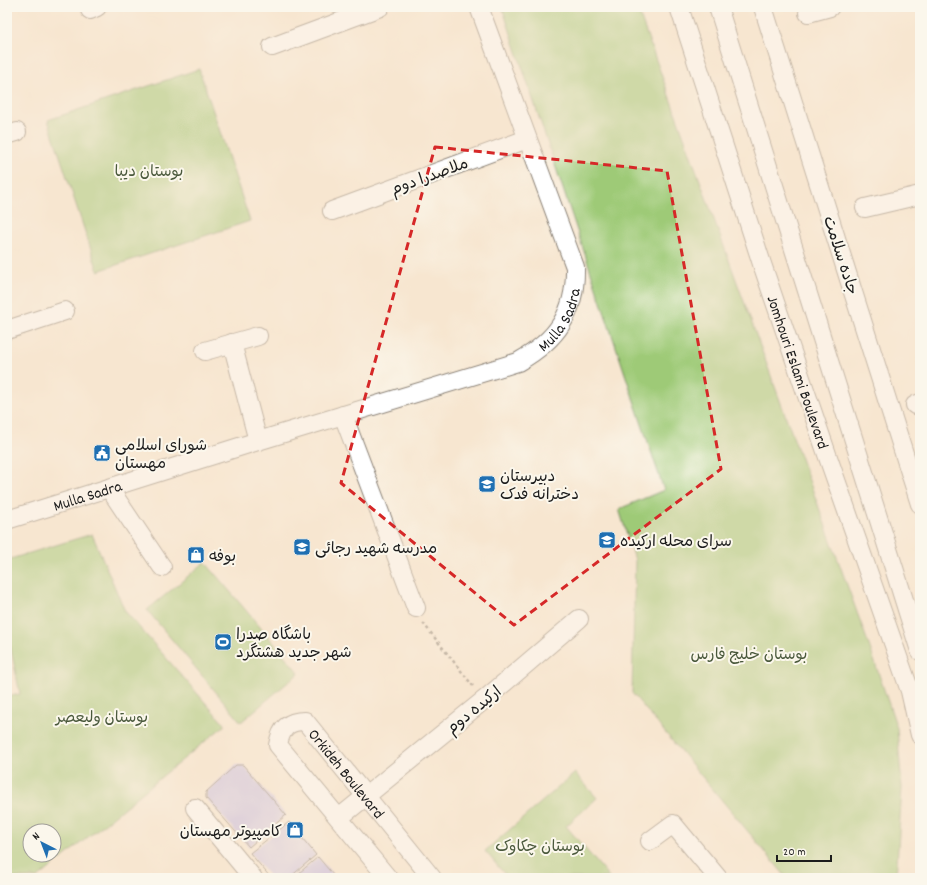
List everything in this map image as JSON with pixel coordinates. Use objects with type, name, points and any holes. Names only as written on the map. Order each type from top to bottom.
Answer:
[{"type":"street","points":[[272,47],[380,7]]},
{"type":"street","name":"Mulla Sadra","points":[[7,520],[258,441],[518,362],[542,346],[553,336],[563,323],[569,309],[575,280],[575,267],[479,7]]},
{"type":"street","name":"Jomhouri Eslami Boulevard","points":[[680,7],[762,264],[832,471],[910,691],[920,735]]},
{"type":"street","name":"Jomhouri Eslami Boulevard","points":[[718,7],[920,651]]},
{"type":"street","name":"جاده سلامت","points":[[763,7],[920,504]]},
{"type":"street","points":[[808,13],[830,7]]},
{"type":"street","name":"ملاصدرا دوم","points":[[332,211],[527,139]]},
{"type":"street","points":[[865,208],[920,195]]},
{"type":"street","points":[[7,330],[65,311]]},
{"type":"street","points":[[205,351],[258,336]]},
{"type":"street","points":[[232,343],[258,441]]},
{"type":"street","points":[[343,415],[416,608]]},
{"type":"street","points":[[109,488],[162,567]]},
{"type":"street","name":"ارکیده دوم","points":[[339,818],[484,700],[579,619]]},
{"type":"street","name":"Orkideh Boulevard","points":[[388,878],[278,745],[280,735],[286,726],[295,721],[305,721],[432,878]]},
{"type":"street","points":[[196,808],[253,878]]},
{"type":"street","points":[[650,841],[673,824],[718,878]]},
{"type":"path","points":[[416,608],[424,625],[484,700]]},
{"type":"highlighted area","points":[[435,147],[667,171],[721,469],[514,625],[341,483]]},
{"type":"green space","name":"بوستان خلیج فارس","points":[[502,7],[632,7],[639,13],[870,648],[897,728],[902,788],[896,878],[787,878],[632,693],[635,560],[619,509],[664,490]]},
{"type":"green space","name":"بوستان دیبا","points":[[199,69],[250,221],[98,271],[48,120]]},
{"type":"green space","name":"بوستان ولیعصر","points":[[92,534],[125,611],[225,725],[62,858],[62,823],[22,823],[22,863],[56,863],[38,878],[7,878],[7,697],[20,694],[7,630],[7,560]]},
{"type":"green space","name":"باشگاه صدرا شهر جدید هشتگرد","points":[[205,562],[299,673],[241,722],[147,610]]},
{"type":"green space","name":"بوستان چکاوک","points":[[575,773],[597,798],[566,826],[610,878],[508,878],[485,851]]},
{"type":"building","points":[[236,765],[243,765],[286,815],[249,847],[206,798],[206,792]]},
{"type":"building","points":[[289,822],[316,855],[289,878],[271,878],[250,853]]},
{"type":"building","points":[[318,857],[334,876],[331,878],[293,878]]},
{"type":"place","name":"شورای اسلامی مهستان","points":[[102,453]]},
{"type":"place","name":"دبیرستان دخترانه فدک","points":[[487,484]]},
{"type":"place","name":"سرای محله ارکیده","points":[[607,540]]},
{"type":"place","name":"مدرسه شهید رجائی","points":[[302,547]]},
{"type":"place","name":"بوفه","points":[[196,555]]},
{"type":"place","name":"باشگاه صدرا شهر جدید هشتگرد","points":[[223,642]]},
{"type":"place","name":"کامپیوتر مهستان","points":[[295,830]]}]
